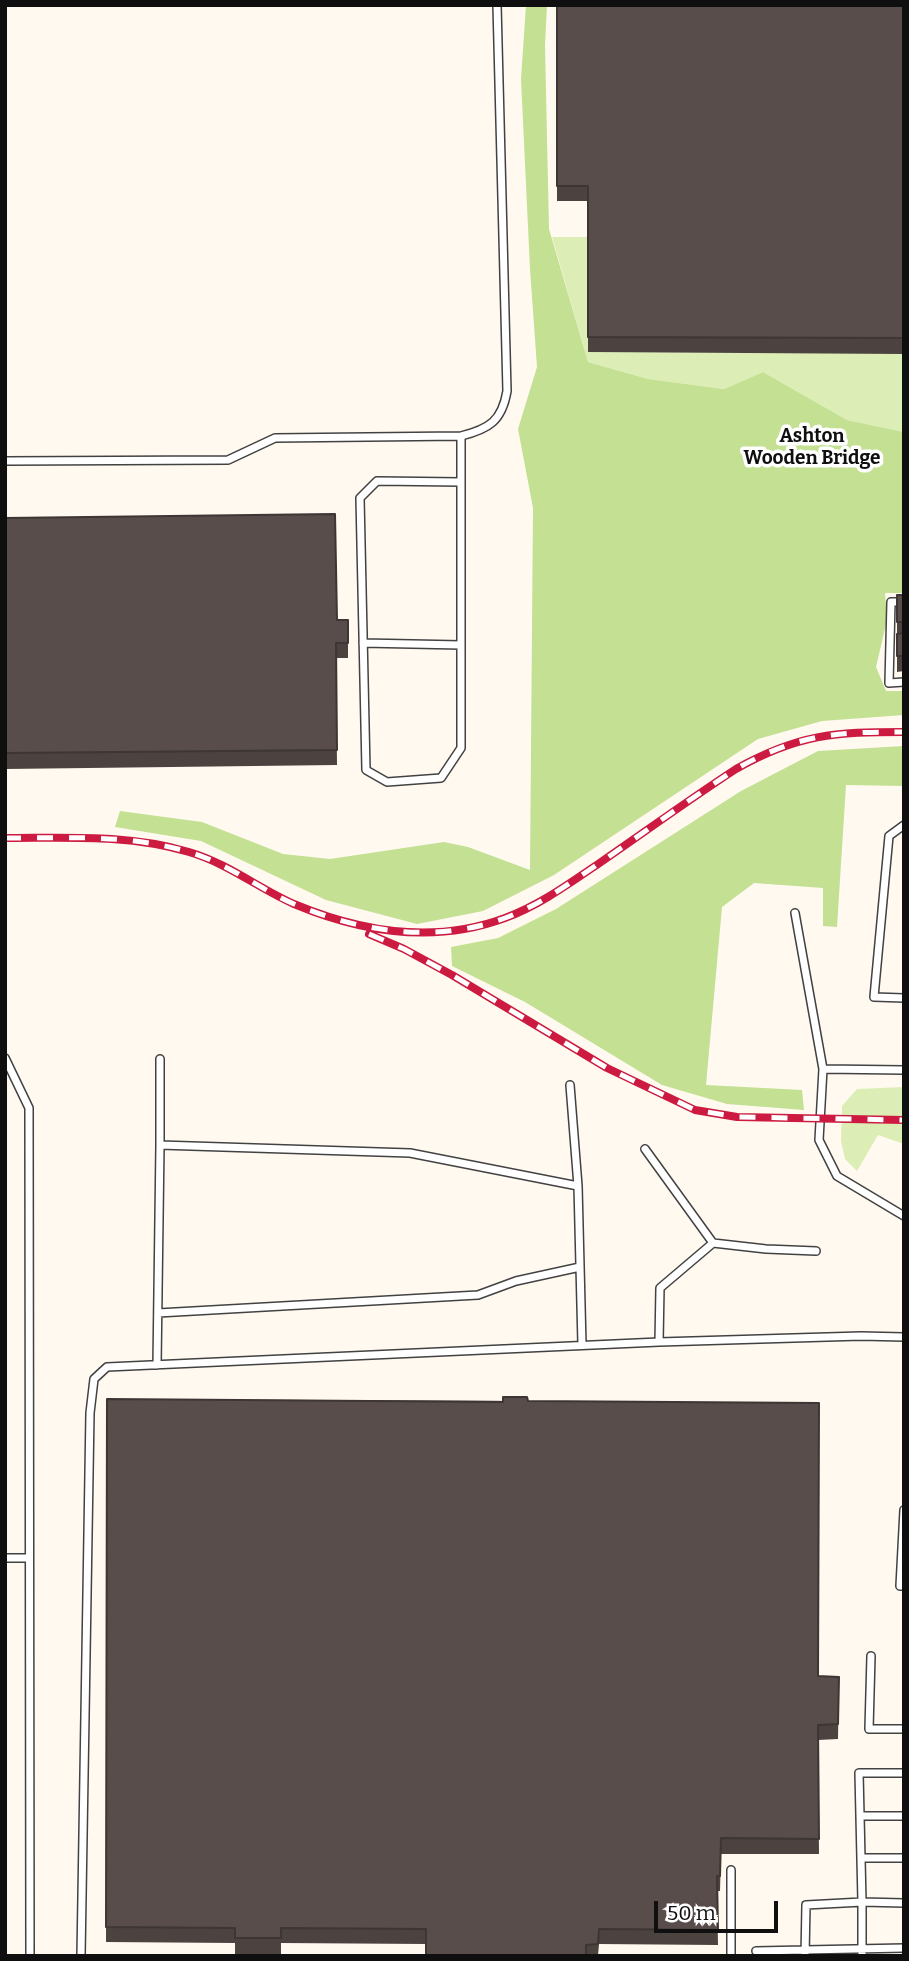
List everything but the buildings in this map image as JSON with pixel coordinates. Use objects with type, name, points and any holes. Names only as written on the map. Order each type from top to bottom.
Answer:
[{"type":"lane","points":[[5,460],[228,460],[275,438],[461,436],[476,433],[498,418],[505,406],[508,391],[497,5]]},
{"type":"lane","points":[[461,436],[461,482],[461,748],[441,778],[387,782],[366,770],[360,498],[377,481],[461,482]]},
{"type":"lane","points":[[904,602],[891,602],[889,682],[904,682]]},
{"type":"lane","points":[[363,643],[461,645]]},
{"type":"lane","points":[[890,643],[904,643]]},
{"type":"lane","points":[[904,825],[889,836],[874,998],[904,998]]},
{"type":"lane","points":[[795,913],[823,1069],[818,1140],[837,1176],[904,1216]]},
{"type":"lane","points":[[5,1058],[29,1108],[30,1956]]},
{"type":"lane","points":[[158,1365],[160,1059]]},
{"type":"lane","points":[[823,1069],[904,1070]]},
{"type":"lane","points":[[570,1085],[578,1186],[582,1345]]},
{"type":"lane","points":[[160,1145],[410,1153],[578,1186]]},
{"type":"lane","points":[[645,1149],[713,1243],[765,1250],[816,1251]]},
{"type":"lane","points":[[659,1342],[660,1289],[713,1243]]},
{"type":"lane","points":[[158,1313],[478,1295],[516,1281],[580,1267]]},
{"type":"lane","points":[[81,1956],[91,1402],[94,1379],[107,1367],[659,1342],[904,1337]]},
{"type":"lane","points":[[904,1510],[900,1586],[904,1586]]},
{"type":"lane","points":[[5,1558],[29,1558]]},
{"type":"lane","points":[[871,1656],[869,1728],[904,1729]]},
{"type":"lane","points":[[862,1952],[859,1773],[904,1773]]},
{"type":"lane","points":[[860,1816],[904,1816]]},
{"type":"lane","points":[[861,1858],[904,1858]]},
{"type":"lane","points":[[731,1870],[731,1956]]},
{"type":"lane","points":[[805,1953],[806,1905],[904,1903]]},
{"type":"lane","points":[[755,1951],[862,1952],[904,1948]]},
{"type":"green space","points":[[526,5],[547,5],[545,45],[549,229],[588,362],[648,379],[724,389],[763,372],[847,420],[904,432],[904,593],[885,593],[887,620],[876,667],[886,691],[904,691],[904,715],[822,721],[758,739],[554,875],[483,911],[417,924],[326,900],[201,841],[115,827],[120,811],[202,822],[283,854],[330,859],[444,842],[468,847],[530,870],[533,508],[518,429],[537,367],[521,79]]},
{"type":"green space","points":[[552,237],[588,237],[589,352],[904,353],[904,432],[847,420],[763,372],[724,389],[648,379],[588,362]]},
{"type":"green space","points":[[904,746],[904,786],[846,785],[837,927],[823,926],[823,888],[754,883],[722,907],[706,1085],[802,1090],[804,1110],[727,1104],[662,1085],[525,1002],[452,966],[451,947],[498,938],[556,909],[741,791],[818,751]]},
{"type":"green space","points":[[904,1087],[904,1144],[878,1135],[857,1171],[845,1159],[841,1141],[842,1106],[857,1089]]},
{"type":"railway","points":[[5,838],[98,838],[166,846],[203,857],[294,904],[345,922],[398,931],[452,931],[505,918],[543,900],[719,780],[758,757],[817,737],[904,732]]},
{"type":"railway","points":[[369,934],[452,975],[607,1068],[695,1110],[737,1117],[904,1120]]},
{"type":"district","name":"Ashton Wooden Bridge","points":[[812,448]]}]
